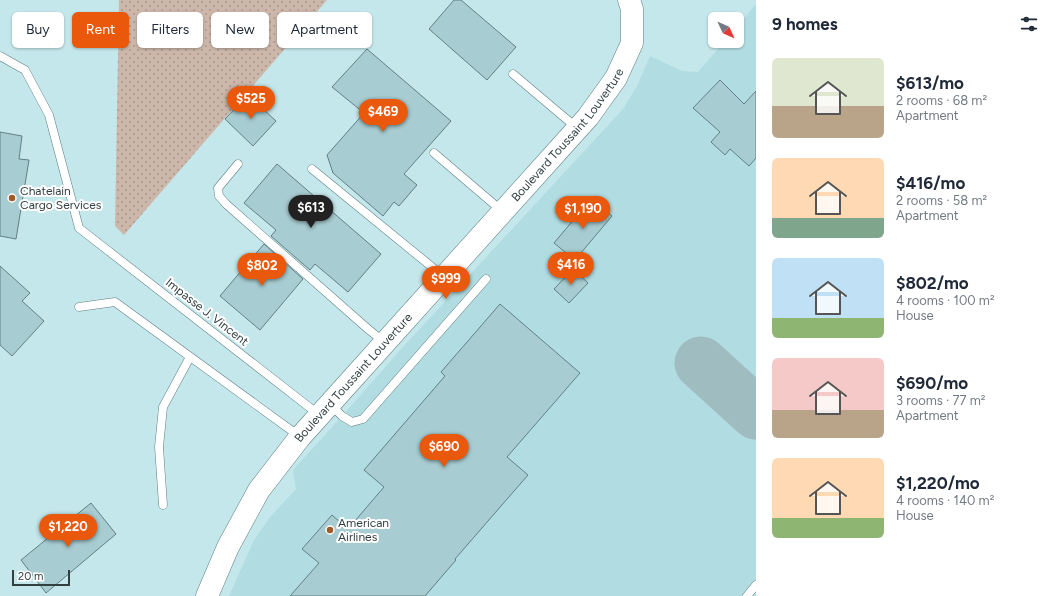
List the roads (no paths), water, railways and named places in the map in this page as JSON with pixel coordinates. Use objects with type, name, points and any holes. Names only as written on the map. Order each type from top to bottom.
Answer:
[{"type":"main road","name":"Boulevard Toussaint Louverture","points":[[207,596],[228,547],[259,490],[300,437],[588,117],[616,78],[632,43],[632,9],[629,0]]},
{"type":"lane","name":"Impasse J. Vincent","points":[[0,56],[25,70],[50,115],[79,228],[324,409],[342,416],[352,422],[363,419],[486,279]]},
{"type":"lane","points":[[513,74],[577,129]]},
{"type":"lane","points":[[434,153],[503,211]]},
{"type":"lane","points":[[238,164],[218,188],[219,196],[222,200],[384,342]]},
{"type":"lane","points":[[312,169],[444,277]]},
{"type":"lane","points":[[79,307],[115,302],[300,437]]},
{"type":"lane","points":[[162,505],[160,447],[163,407],[190,357]]},
{"type":"lane","points":[[747,596],[756,585]]},
{"type":"place","name":"Chatelain Cargo Services","points":[[12,198]]},
{"type":"place","name":"American Airlines","points":[[330,530]]}]
